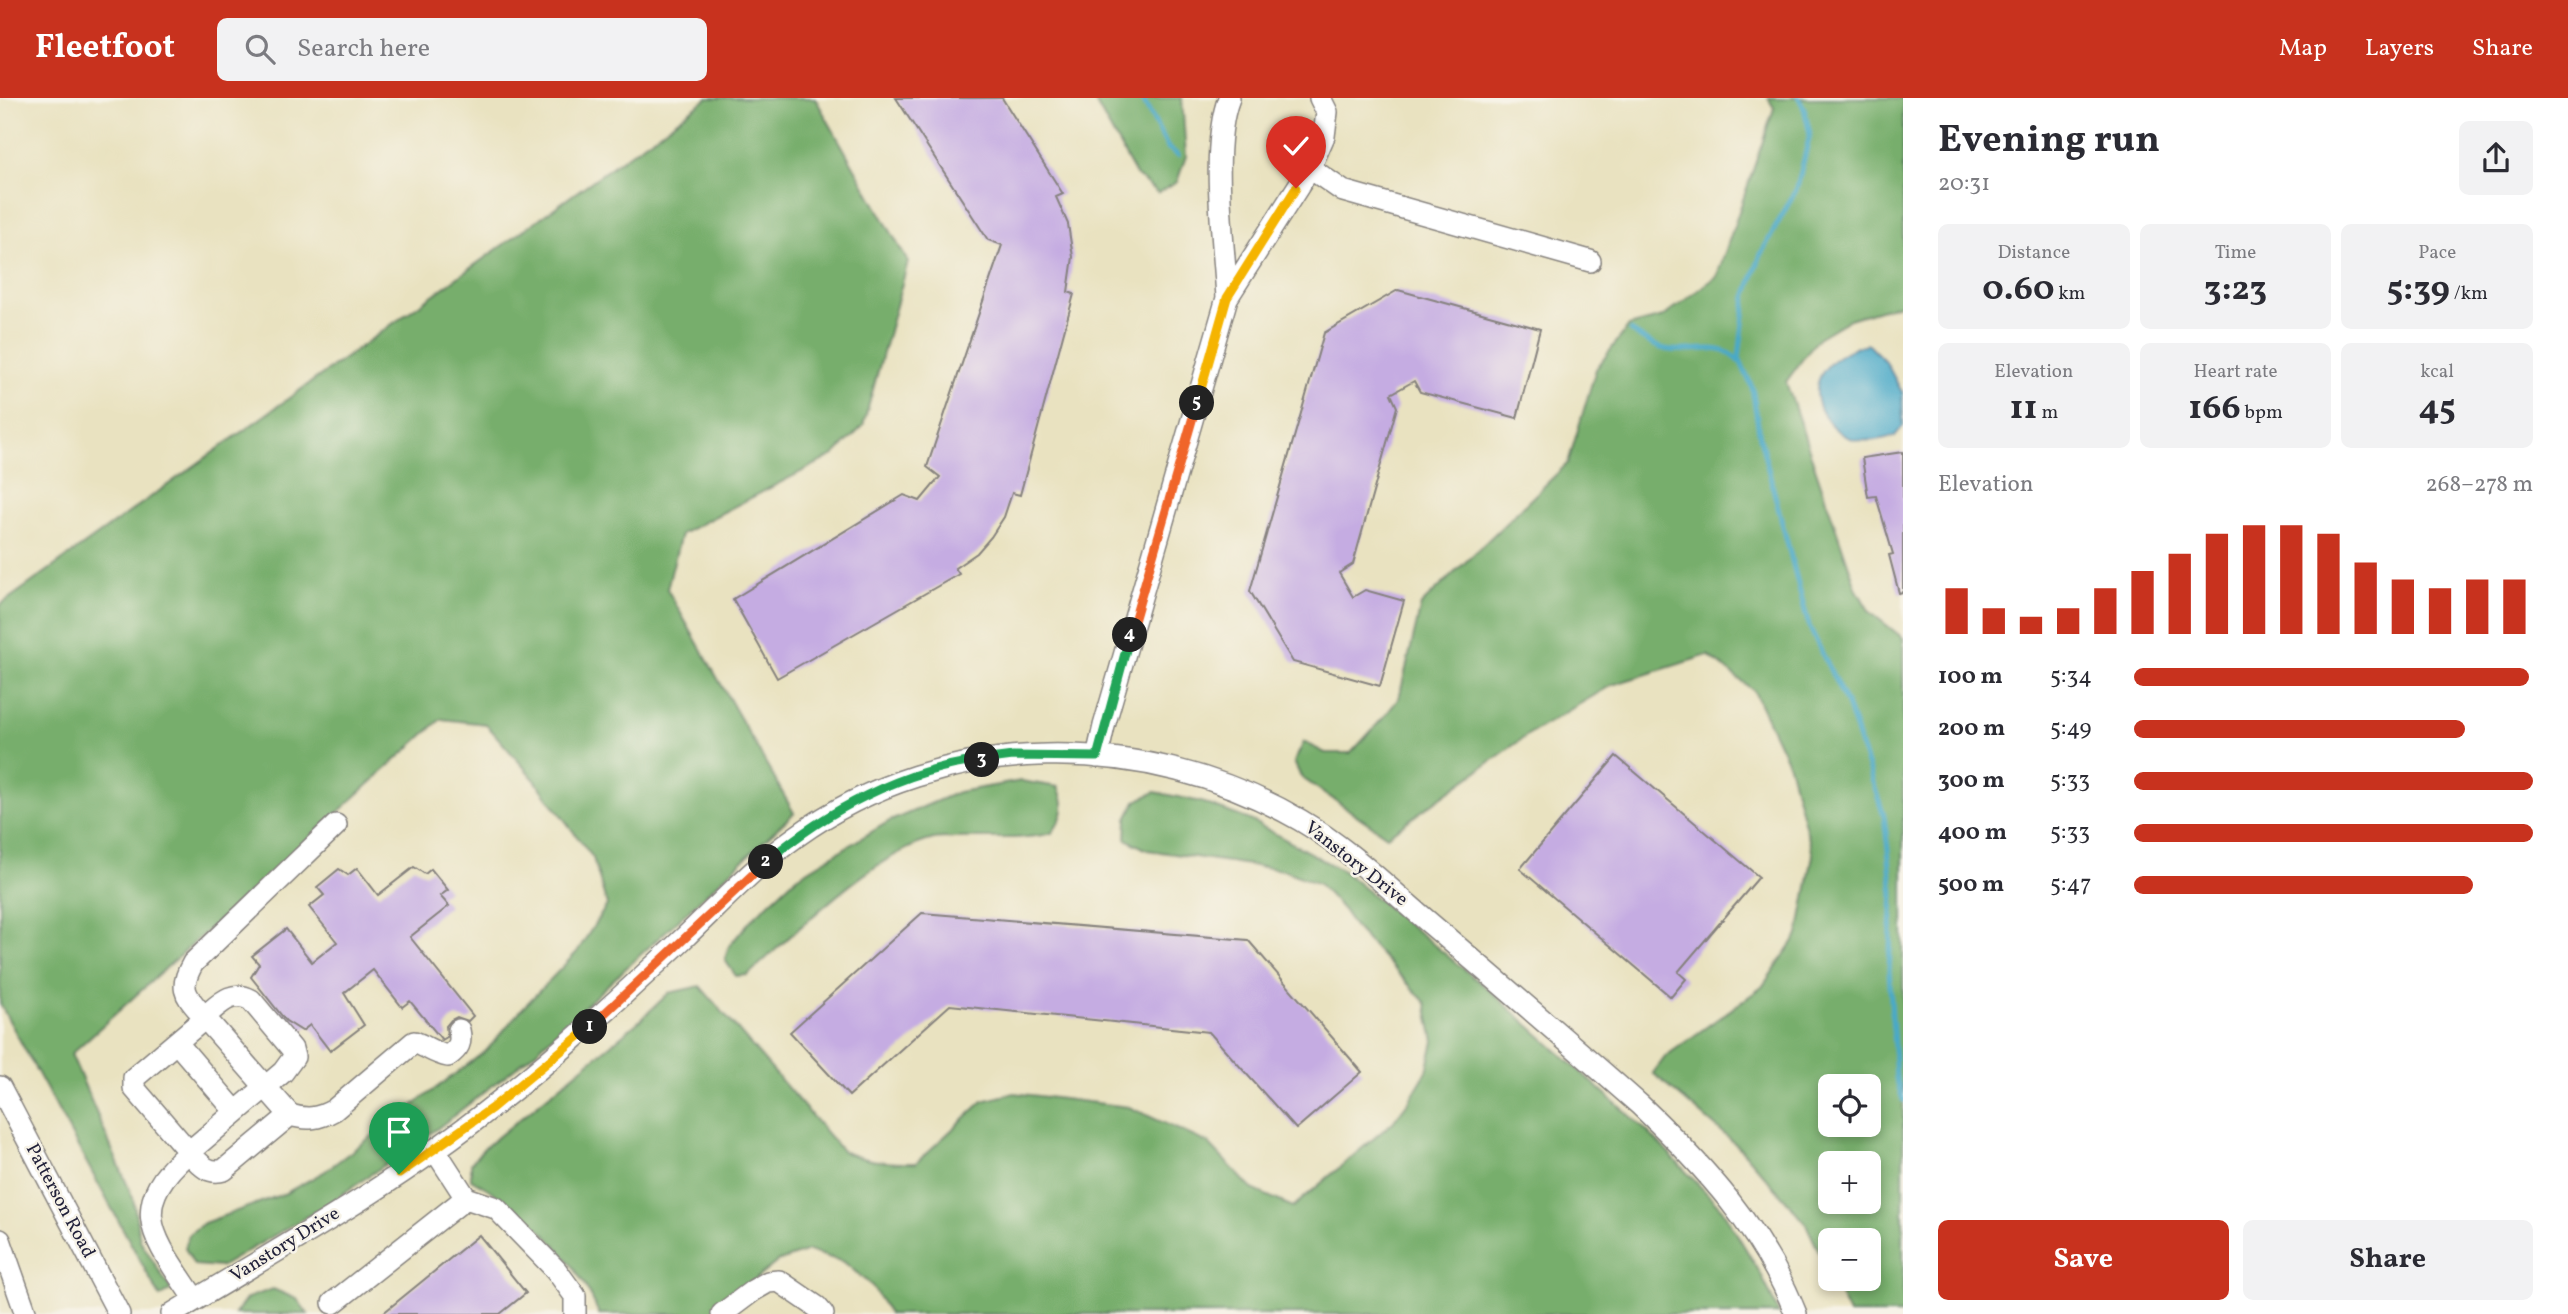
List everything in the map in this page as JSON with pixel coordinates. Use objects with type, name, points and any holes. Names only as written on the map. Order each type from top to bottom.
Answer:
[{"type":"street","points":[[1227,298],[1220,175],[1222,117],[1229,98]]},
{"type":"street","points":[[1097,757],[1227,298],[1310,168],[1324,136],[1327,112],[1320,98]]},
{"type":"street","points":[[1310,168],[1343,191],[1590,261]]},
{"type":"street","name":"Vanstory Drive","points":[[172,1314],[197,1305],[435,1150],[492,1108],[586,1030],[755,871],[797,836],[859,800],[940,768],[1013,756],[1097,757],[1142,761],[1187,771],[1243,791],[1297,818],[1353,858],[1613,1081],[1682,1145],[1709,1175],[1764,1247],[1796,1314]]},
{"type":"street","points":[[336,825],[193,963],[184,979],[186,995],[290,1115],[305,1119],[321,1118],[334,1110],[414,1042],[424,1045],[436,1054],[448,1056],[457,1049],[461,1040],[459,1030]]},
{"type":"street","points":[[197,1305],[152,1231],[150,1209],[156,1189],[171,1167],[189,1152],[236,1112],[265,1087],[283,1072],[294,1057],[292,1049],[251,1000],[236,995],[228,997],[134,1078],[134,1088],[189,1152],[209,1171],[224,1170],[290,1115]]},
{"type":"street","points":[[177,1042],[236,1112]]},
{"type":"street","name":"Patterson Road","points":[[0,1087],[119,1314]]},
{"type":"street","points":[[435,1150],[466,1198],[496,1208],[556,1270],[575,1296],[575,1314]]},
{"type":"street","points":[[333,1303],[466,1198]]},
{"type":"street","points":[[0,1240],[26,1314]]},
{"type":"street","points":[[722,1314],[754,1290],[768,1282],[779,1281],[823,1314]]},
{"type":"green space","points":[[708,98],[815,98],[908,262],[863,426],[834,455],[681,534],[667,589],[794,813],[534,1053],[438,1128],[328,1204],[220,1267],[194,1265],[185,1248],[189,1234],[204,1223],[286,1193],[324,1172],[487,1050],[577,952],[607,905],[593,858],[534,779],[486,724],[441,719],[71,1054],[133,1198],[140,1240],[171,1290],[160,1297],[0,1004],[0,605]]},
{"type":"green space","points":[[1093,98],[1182,98],[1186,156],[1177,182],[1158,193],[1136,175]]},
{"type":"green space","points":[[1768,98],[1903,98],[1903,303],[1850,319],[1818,338],[1786,382],[1857,590],[1870,612],[1903,638],[1903,1314],[1849,1314],[1838,1291],[1881,1291],[1881,1228],[1818,1228],[1818,1250],[1805,1222],[1739,1147],[1653,1073],[1666,1056],[1762,987],[1798,935],[1813,855],[1789,765],[1754,691],[1708,655],[1612,685],[1529,734],[1387,836],[1301,777],[1294,762],[1304,742],[1325,753],[1351,753],[1384,717],[1399,698],[1421,605],[1568,463],[1596,369],[1629,326],[1663,317],[1717,276],[1774,108]]},
{"type":"green space","points":[[1021,781],[1058,787],[1063,800],[1063,811],[1052,833],[1016,838],[937,839],[910,847],[861,877],[811,917],[748,975],[736,976],[725,960],[729,946],[751,920],[797,877],[888,822],[958,792]]},
{"type":"green space","points":[[1155,792],[1201,802],[1250,820],[1343,871],[1487,988],[1649,1133],[1722,1209],[1762,1276],[1779,1314],[889,1314],[872,1286],[844,1262],[808,1251],[777,1262],[712,1314],[599,1314],[577,1272],[547,1236],[511,1204],[471,1179],[471,1163],[483,1149],[637,1023],[669,993],[700,986],[842,1151],[851,1155],[878,1161],[916,1163],[983,1101],[1014,1093],[1129,1107],[1208,1143],[1252,1189],[1293,1207],[1393,1122],[1409,1101],[1427,1071],[1434,1041],[1426,1003],[1319,884],[1283,870],[1147,850],[1126,839],[1127,819],[1136,801]]},
{"type":"green space","points":[[273,1289],[297,1299],[308,1314],[235,1314],[247,1298]]},
{"type":"water","points":[[1868,344],[1886,362],[1902,392],[1903,426],[1895,436],[1862,441],[1848,437],[1831,425],[1820,407],[1817,387],[1820,377],[1834,360],[1847,351]]},
{"type":"building","points":[[896,98],[1002,98],[1063,194],[1056,197],[1068,224],[1073,257],[1068,292],[1074,294],[1020,495],[1012,493],[1004,517],[991,537],[977,553],[955,568],[959,574],[777,678],[733,599],[904,495],[920,501],[940,477],[927,467],[1002,245],[988,240]]},
{"type":"building","points":[[1398,290],[1540,329],[1517,418],[1420,392],[1414,381],[1391,394],[1397,407],[1353,564],[1339,573],[1353,597],[1365,590],[1404,601],[1380,686],[1293,662],[1250,591],[1324,333]]},
{"type":"building","points":[[1903,452],[1903,592],[1899,593],[1889,555],[1893,554],[1876,496],[1868,497],[1862,458]]},
{"type":"building","points":[[1616,756],[1759,877],[1678,972],[1686,979],[1671,997],[1520,869]]},
{"type":"building","points":[[414,867],[425,874],[431,869],[448,890],[440,896],[449,906],[410,937],[473,1016],[468,1021],[457,1017],[451,1020],[446,1026],[447,1037],[442,1040],[410,1001],[402,1007],[373,970],[344,993],[364,1025],[330,1051],[310,1025],[302,1031],[286,1021],[251,977],[259,964],[252,956],[286,929],[312,962],[337,942],[309,907],[324,895],[317,887],[339,869],[348,875],[357,868],[378,895]]},
{"type":"building","points":[[922,913],[1248,940],[1362,1072],[1296,1129],[1209,1032],[950,1005],[849,1096],[790,1032]]},
{"type":"building","points":[[479,1235],[526,1293],[500,1314],[382,1314]]},
{"type":"waterway","points":[[1142,98],[1168,148],[1178,155]]},
{"type":"waterway","points":[[1799,98],[1810,134],[1797,188],[1761,254],[1746,297],[1739,358],[1752,387],[1760,438],[1809,626],[1848,707],[1884,816],[1893,893],[1889,970],[1896,1078],[1903,1100]]},
{"type":"waterway","points":[[1631,331],[1651,344],[1665,349],[1713,349],[1731,354],[1738,361]]},
{"type":"route","points":[[399,1174],[492,1108],[586,1030],[755,871],[797,836],[828,817],[859,800],[940,768],[1013,756],[1097,757],[1227,298],[1296,188]]}]
